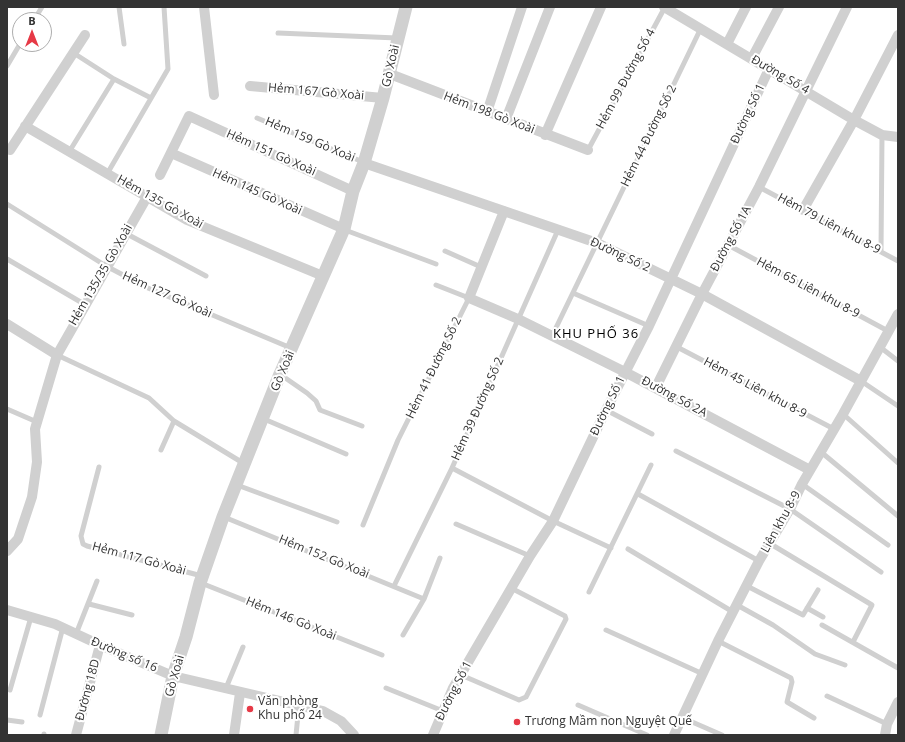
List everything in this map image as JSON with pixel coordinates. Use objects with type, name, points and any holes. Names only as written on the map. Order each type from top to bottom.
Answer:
[{"type":"street","points":[[204,7],[214,95]]},
{"type":"street","name":"Gò Xoài","points":[[161,735],[173,676],[186,637],[201,579],[223,517],[264,419],[280,374],[344,229],[353,191],[364,162],[384,98],[406,7]]},
{"type":"street","points":[[487,112],[522,7]]},
{"type":"street","points":[[506,119],[550,7]]},
{"type":"street","points":[[545,135],[601,7]]},
{"type":"street","name":"Đường Số 4","points":[[664,7],[806,90],[854,120],[882,135],[898,137]]},
{"type":"street","points":[[727,44],[746,7]]},
{"type":"street","points":[[752,58],[779,7]]},
{"type":"street","name":"Đường Số 1A","points":[[656,387],[702,294],[759,187],[847,7]]},
{"type":"street","points":[[803,210],[854,120],[898,34]]},
{"type":"street","points":[[10,150],[72,52],[85,35]]},
{"type":"street","name":"Đường Số 1","points":[[433,735],[461,674],[530,556],[553,521],[606,410],[649,326],[769,69]]},
{"type":"street","name":"Hẻm 198 Gò Xoài","points":[[390,74],[545,135],[588,150]]},
{"type":"street","name":"Hẻm 167 Gò Xoài","points":[[250,86],[384,98]]},
{"type":"street","name":"Hẻm 151 Gò Xoài","points":[[171,153],[189,116],[353,191]]},
{"type":"street","name":"Hẻm 135 Gò Xoài","points":[[25,126],[187,220],[323,276]]},
{"type":"street","points":[[160,175],[171,153]]},
{"type":"street","name":"Hẻm 145 Gò Xoài","points":[[171,153],[344,229]]},
{"type":"street","name":"Đường Số 2","points":[[364,162],[597,243],[702,294],[861,381]]},
{"type":"street","name":"Hẻm 135/35 Gò Xoài","points":[[7,551],[18,539],[32,497],[37,462],[35,430],[57,355],[84,304],[147,197]]},
{"type":"street","name":"Hẻm 41 Đường Số 2","points":[[469,298],[504,211]]},
{"type":"street","name":"Đường Số 2A","points":[[469,298],[518,319],[656,387],[810,470]]},
{"type":"street","name":"Liên khu 8-9","points":[[674,735],[718,641],[759,561],[790,509],[802,484],[843,414],[898,314]]},
{"type":"street","points":[[7,324],[57,355]]},
{"type":"street","name":"Đường số 16","points":[[7,610],[63,628],[173,676],[240,693],[299,705],[329,714],[340,721],[354,735]]},
{"type":"street","name":"Đường 18D","points":[[76,735],[100,645]]},
{"type":"street","points":[[234,735],[240,693]]},
{"type":"street","points":[[885,735],[887,724],[898,702]]},
{"type":"lane","points":[[119,7],[124,44]]},
{"type":"lane","points":[[107,174],[168,69],[164,7]]},
{"type":"lane","name":"Hẻm 99 Đường Số 4","points":[[588,150],[664,7]]},
{"type":"lane","name":"Hẻm 44 Đường Số 2","points":[[552,336],[701,28]]},
{"type":"lane","points":[[278,33],[398,38]]},
{"type":"lane","points":[[7,66],[15,52]]},
{"type":"lane","points":[[72,52],[114,79],[150,98]]},
{"type":"lane","points":[[69,152],[114,79]]},
{"type":"lane","name":"Hẻm 159 Gò Xoài","points":[[257,118],[364,162]]},
{"type":"lane","points":[[881,252],[882,135]]},
{"type":"lane","name":"Hẻm 79 Liên khu 8-9","points":[[759,187],[898,261]]},
{"type":"lane","name":"Hẻm 127 Gò Xoài","points":[[7,204],[106,266],[148,288],[292,349]]},
{"type":"lane","points":[[344,229],[436,264]]},
{"type":"lane","name":"Hẻm 39 Đường Số 2","points":[[394,586],[452,468],[558,230]]},
{"type":"lane","points":[[126,233],[206,276]]},
{"type":"lane","name":"Hẻm 65 Liên khu 8-9","points":[[728,245],[888,331]]},
{"type":"lane","points":[[445,251],[481,268]]},
{"type":"lane","points":[[7,259],[84,304]]},
{"type":"lane","points":[[436,285],[469,298]]},
{"type":"lane","points":[[573,293],[649,326]]},
{"type":"lane","name":"Hẻm 41 Đường Số 2","points":[[363,525],[398,440],[469,298]]},
{"type":"lane","name":"Hẻm 45 Liên khu 8-9","points":[[677,347],[834,429]]},
{"type":"lane","points":[[880,347],[898,361]]},
{"type":"lane","points":[[57,355],[150,398],[174,421],[245,464]]},
{"type":"lane","points":[[280,374],[316,401],[320,410],[362,426]]},
{"type":"lane","points":[[861,381],[898,406]]},
{"type":"lane","points":[[7,409],[37,422]]},
{"type":"lane","points":[[606,410],[652,434]]},
{"type":"lane","points":[[843,414],[898,463]]},
{"type":"lane","points":[[264,419],[346,454]]},
{"type":"lane","points":[[161,450],[174,421]]},
{"type":"lane","points":[[676,451],[790,509],[880,572]]},
{"type":"lane","points":[[820,452],[898,516]]},
{"type":"lane","points":[[589,592],[652,465]]},
{"type":"lane","name":"Hẻm 117 Gò Xoài","points":[[99,466],[81,536],[83,544],[201,579]]},
{"type":"lane","points":[[452,468],[553,521],[611,548]]},
{"type":"lane","points":[[802,484],[888,545]]},
{"type":"lane","points":[[237,485],[337,522]]},
{"type":"lane","points":[[638,494],[759,561]]},
{"type":"lane","name":"Hẻm 152 Gò Xoài","points":[[223,517],[424,599]]},
{"type":"lane","points":[[456,524],[530,556]]},
{"type":"lane","points":[[769,543],[872,605],[853,642]]},
{"type":"lane","points":[[628,549],[735,608],[773,625],[815,654],[845,665]]},
{"type":"lane","points":[[403,634],[424,599],[440,558]]},
{"type":"lane","name":"Hẻm 146 Gò Xoài","points":[[201,579],[382,655]]},
{"type":"lane","points":[[76,634],[97,581]]},
{"type":"lane","points":[[747,586],[803,615],[818,590]]},
{"type":"lane","points":[[461,674],[519,700],[526,697],[566,619],[565,616],[511,588]]},
{"type":"lane","points":[[89,604],[132,615]]},
{"type":"lane","points":[[807,608],[823,618]]},
{"type":"lane","points":[[10,690],[31,617]]},
{"type":"lane","points":[[822,625],[898,668]]},
{"type":"lane","points":[[40,714],[63,628]]},
{"type":"lane","points":[[606,630],[703,674]]},
{"type":"lane","points":[[718,641],[791,678],[792,682],[787,702],[814,718]]},
{"type":"lane","points":[[226,689],[243,647]]},
{"type":"lane","points":[[386,688],[443,711]]},
{"type":"lane","points":[[827,696],[887,724]]},
{"type":"lane","points":[[296,735],[299,705]]},
{"type":"lane","points":[[578,705],[647,735]]},
{"type":"lane","points":[[683,718],[722,735]]},
{"type":"lane","points":[[7,720],[22,722]]},
{"type":"place","name":"Văn phòng Khu phố 24","points":[[250,709]]},
{"type":"place","name":"Trương Mầm non Nguyệt Quế","points":[[517,722]]},
{"type":"district","name":"KHU PHỐ 36","points":[[596,334]]}]
